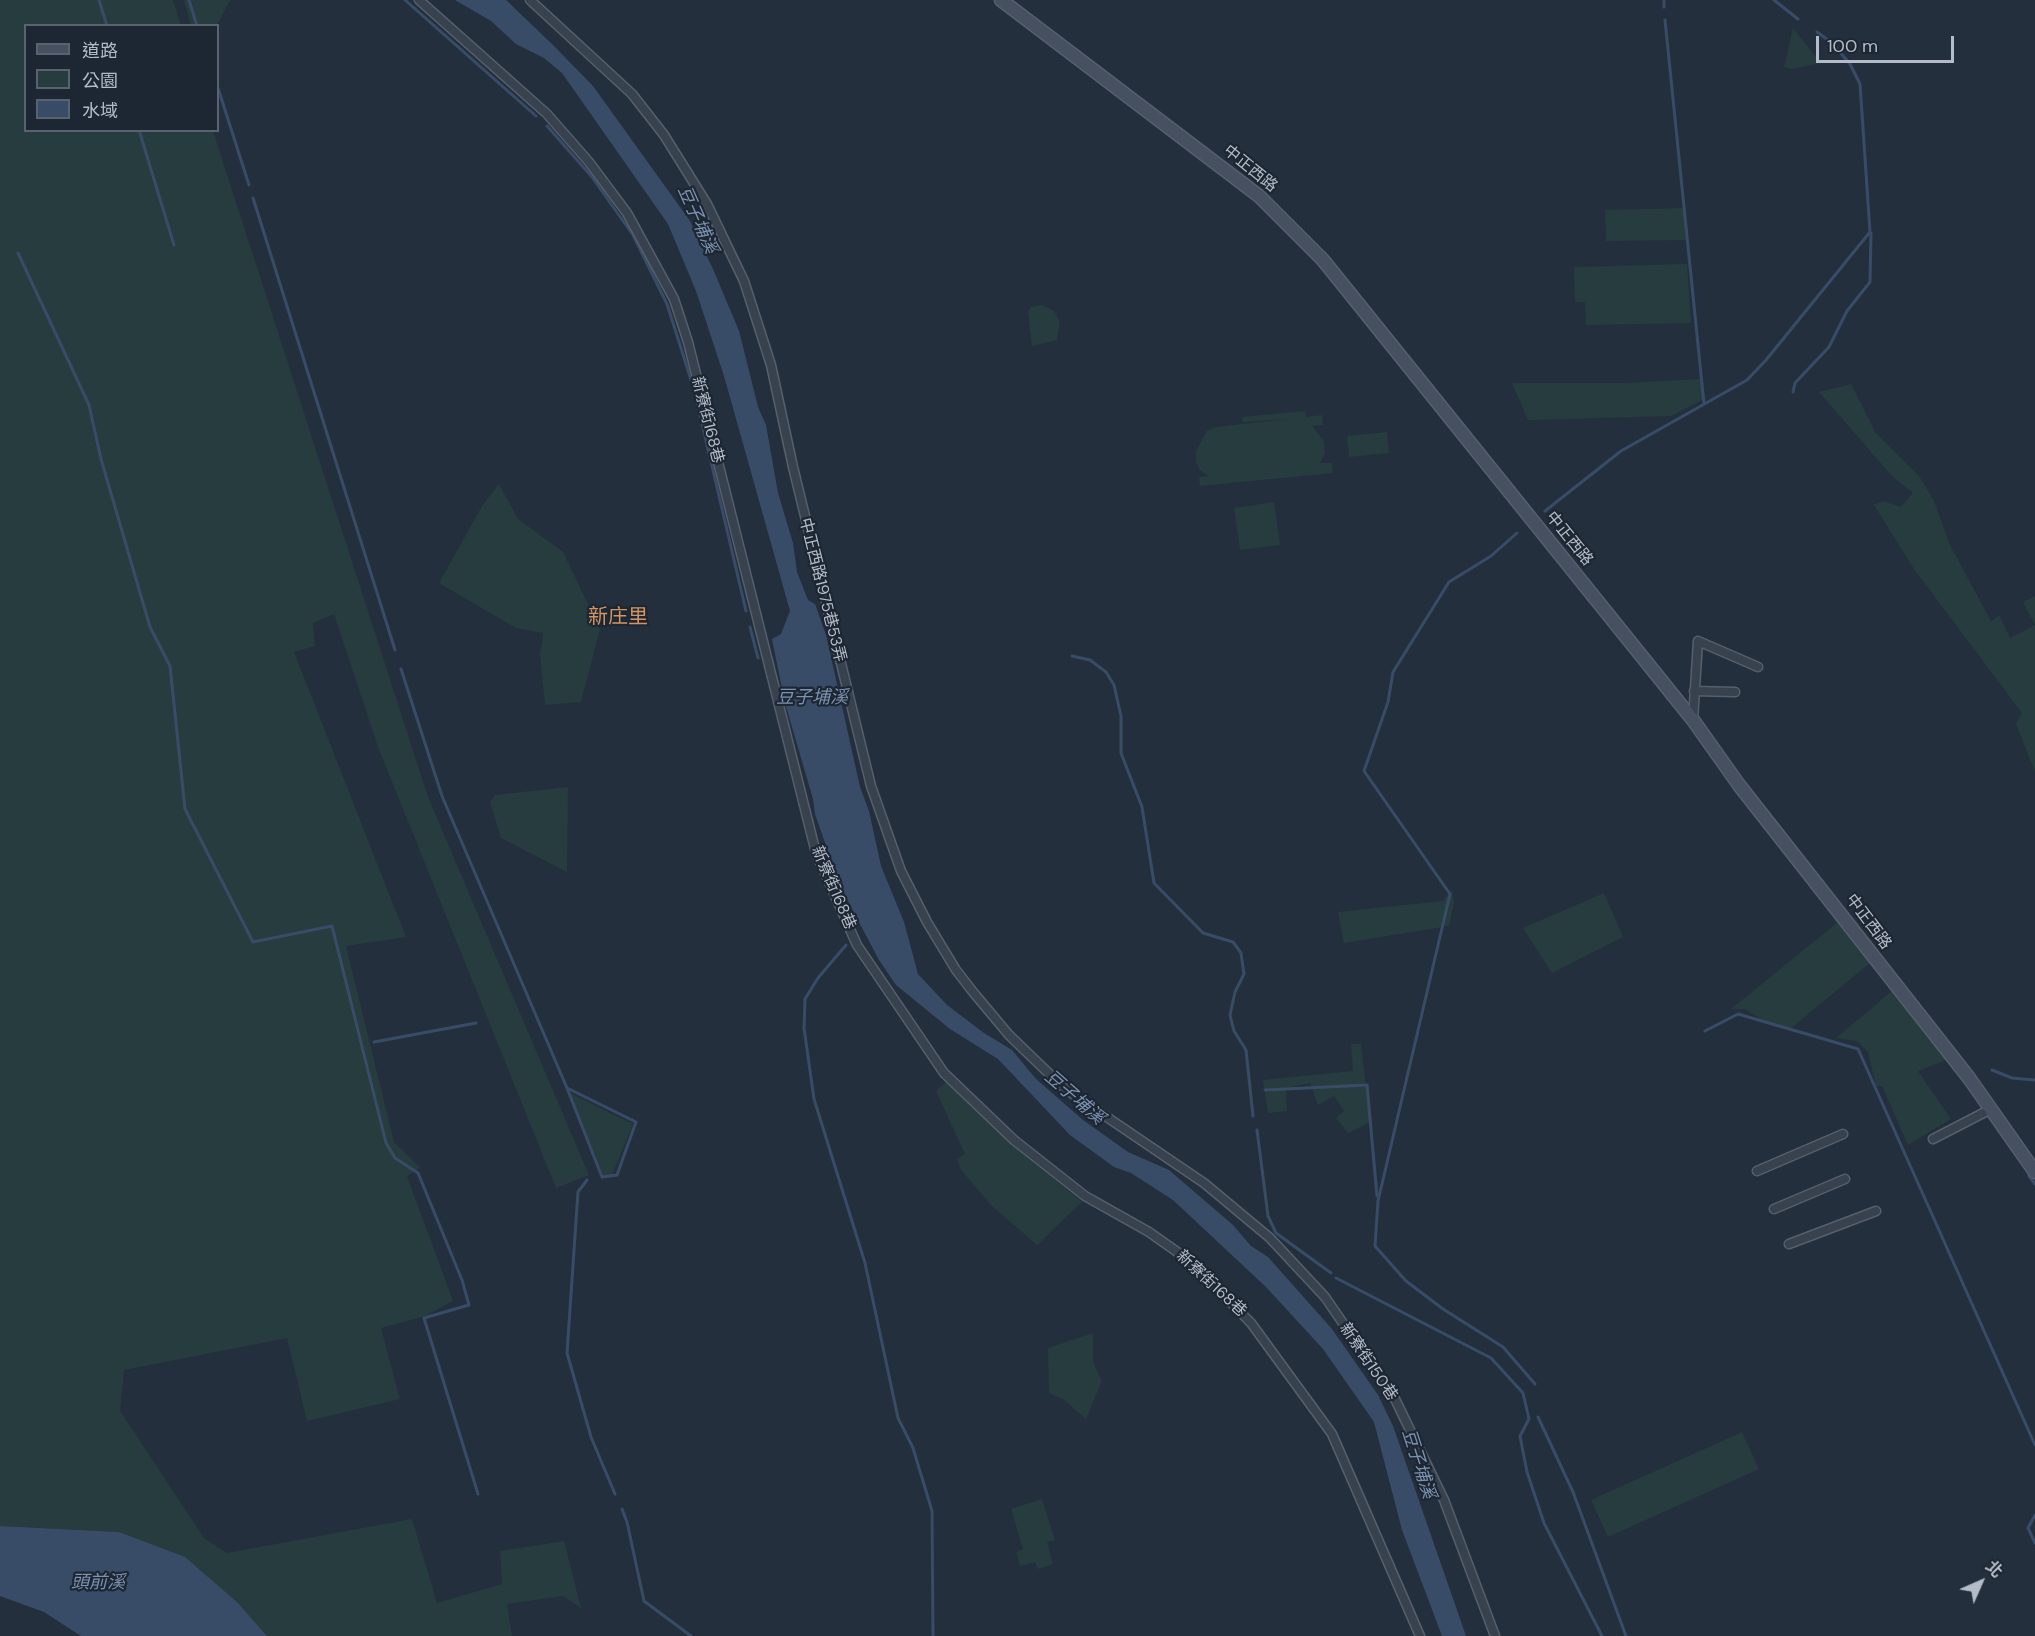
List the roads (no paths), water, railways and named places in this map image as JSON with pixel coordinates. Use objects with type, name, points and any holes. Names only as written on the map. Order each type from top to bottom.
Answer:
[{"type":"main road","name":"中正西路","points":[[1002,0],[1259,196],[1323,260],[1693,720],[1739,785],[1991,1109],[2035,1172]]},
{"type":"street","name":"新寮街168巷","points":[[419,0],[547,114],[589,162],[627,213],[674,299],[688,342],[816,853],[857,945],[944,1073],[1014,1140],[1085,1196],[1149,1232],[1190,1261],[1251,1323],[1332,1434],[1420,1636]]},
{"type":"street","name":"中正西路1975巷53弄","points":[[530,0],[632,94],[664,135],[707,204],[744,281],[771,365],[798,490],[871,786],[890,845],[922,913],[956,970],[1009,1035],[1064,1088],[1155,1149]]},
{"type":"street","points":[[1693,720],[1698,641],[1758,667]]},
{"type":"street","points":[[1694,691],[1735,692]]},
{"type":"street","points":[[1933,1139],[1991,1109]]},
{"type":"street","points":[[1757,1171],[1843,1134]]},
{"type":"street","name":"新寮街150巷","points":[[1155,1149],[1204,1183],[1270,1238],[1325,1297],[1395,1399],[1444,1500],[1495,1636]]},
{"type":"street","points":[[1774,1209],[1845,1179]]},
{"type":"street","points":[[1789,1244],[1876,1211]]},
{"type":"water","name":"豆子埔溪","points":[[455,0],[506,0],[593,86],[690,221],[713,269],[739,331],[758,407],[766,425],[778,493],[793,543],[797,572],[808,600],[815,604],[826,635],[860,787],[869,811],[881,866],[904,922],[918,974],[947,1005],[984,1033],[1012,1050],[1036,1079],[1083,1120],[1128,1152],[1169,1170],[1233,1225],[1251,1246],[1268,1257],[1332,1329],[1378,1395],[1393,1426],[1466,1636],[1442,1636],[1402,1530],[1374,1422],[1323,1349],[1266,1287],[1173,1200],[1131,1173],[1114,1167],[1070,1135],[998,1059],[950,1029],[896,985],[879,960],[840,886],[815,814],[813,799],[785,703],[772,639],[781,634],[790,611],[724,376],[696,291],[668,224],[562,73],[544,58],[516,44],[491,21]]},
{"type":"water","name":"頭前溪","points":[[0,1526],[119,1532],[185,1557],[238,1603],[267,1636],[81,1636],[44,1612],[0,1596]]},
{"type":"waterway","points":[[99,0],[106,24]]},
{"type":"waterway","points":[[189,0],[196,24]]},
{"type":"waterway","points":[[405,0],[536,116]]},
{"type":"waterway","points":[[1664,0],[1664,7]]},
{"type":"waterway","points":[[1774,0],[1798,19]]},
{"type":"waterway","points":[[1665,20],[1704,404]]},
{"type":"waterway","points":[[1545,511],[1621,451],[1747,380],[1766,360],[1870,232],[1860,84],[1850,64],[1832,43],[1817,32]]},
{"type":"waterway","points":[[219,91],[249,185]]},
{"type":"waterway","points":[[547,126],[592,177],[633,235],[667,304],[692,383]]},
{"type":"waterway","points":[[140,132],[174,245]]},
{"type":"waterway","points":[[253,198],[395,650]]},
{"type":"waterway","points":[[1793,392],[1795,383],[1829,347],[1847,311],[1870,282],[1871,233]]},
{"type":"waterway","points":[[18,253],[89,405],[101,459],[150,627],[170,666],[185,809],[253,942],[332,926],[386,1143],[395,1158],[418,1173],[462,1280],[469,1305],[424,1318],[478,1494]]},
{"type":"waterway","points":[[696,398],[746,611]]},
{"type":"waterway","points":[[1517,533],[1491,556],[1449,582],[1393,672],[1388,702],[1364,771],[1450,894],[1378,1201],[1375,1246],[1406,1281],[1443,1309],[1503,1347],[1535,1384]]},
{"type":"waterway","points":[[750,627],[758,658]]},
{"type":"waterway","points":[[1072,656],[1090,660],[1106,672],[1114,685],[1121,716],[1121,753],[1142,807],[1154,883],[1203,933],[1233,942],[1241,953],[1244,974],[1235,992],[1230,1015],[1234,1031],[1246,1050],[1253,1116]]},
{"type":"waterway","points":[[401,669],[442,796],[567,1088],[602,1177],[617,1175],[636,1122],[567,1088]]},
{"type":"waterway","points":[[846,945],[818,978],[805,999],[804,1028],[814,1099],[865,1263],[898,1418],[913,1448],[932,1511],[933,1636]]},
{"type":"waterway","points":[[1705,1031],[1738,1014],[1858,1049],[2035,1445]]},
{"type":"waterway","points":[[374,1042],[476,1023]]},
{"type":"waterway","points":[[1992,1070],[2012,1078],[2035,1080]]},
{"type":"waterway","points":[[1265,1090],[1367,1085],[1377,1196]]},
{"type":"waterway","points":[[1257,1130],[1268,1216],[1276,1233],[1331,1273]]},
{"type":"waterway","points":[[2029,1176],[2035,1184]]},
{"type":"waterway","points":[[587,1180],[578,1192],[567,1353],[591,1437],[615,1494]]},
{"type":"waterway","points":[[1336,1278],[1491,1358],[1523,1393],[1529,1419],[1520,1436],[1527,1472],[1544,1523],[1602,1636]]},
{"type":"waterway","points":[[1538,1417],[1573,1492],[1626,1636]]},
{"type":"waterway","points":[[622,1509],[627,1522],[644,1601],[691,1636]]},
{"type":"waterway","points":[[2035,1515],[2028,1528],[2035,1543]]},
{"type":"district","name":"新庄里","points":[[618,618]]}]
